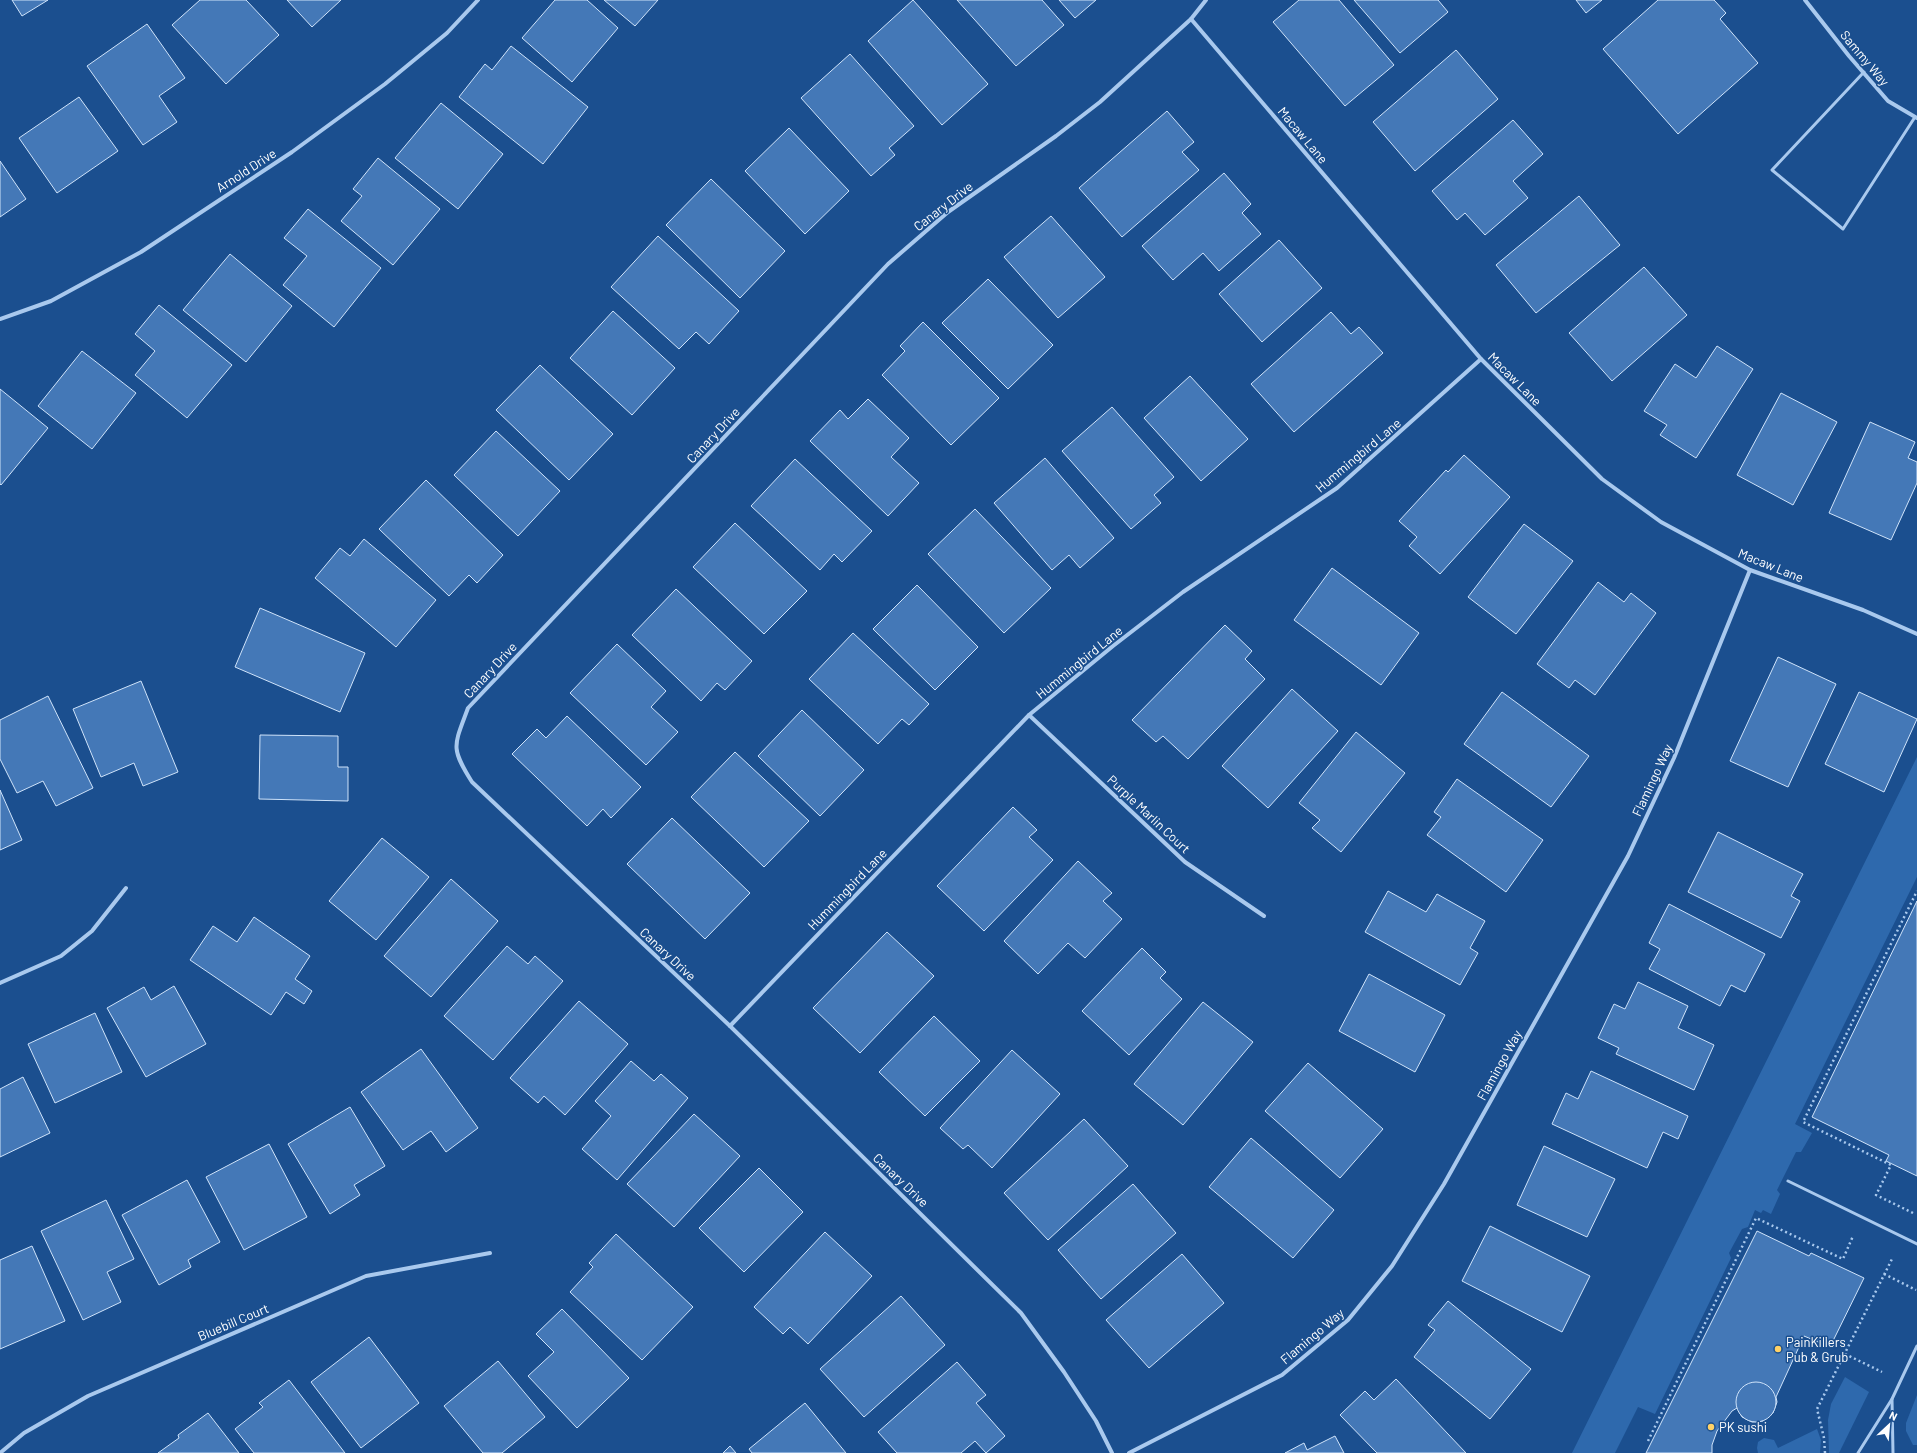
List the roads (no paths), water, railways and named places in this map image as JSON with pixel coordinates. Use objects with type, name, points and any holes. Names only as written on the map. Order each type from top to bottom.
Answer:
[{"type":"street","name":"Arnold Drive","points":[[0,319],[51,301],[141,252],[292,152],[385,84],[447,32],[478,0]]},
{"type":"street","name":"Canary Drive","points":[[1112,1453],[1096,1420],[1064,1372],[1022,1314],[730,1026],[472,782],[459,762],[455,746],[468,708],[888,264],[948,212],[1056,136],[1100,102],[1191,19],[1206,0]]},
{"type":"street","name":"Sammy Way","points":[[1805,0],[1888,102],[1916,118]]},
{"type":"street","name":"Macaw Lane","points":[[1191,19],[1480,359],[1602,479],[1661,522],[1750,570],[1863,610],[1917,634]]},
{"type":"street","name":"Hummingbird Lane","points":[[730,1026],[1029,715],[1113,646],[1183,592],[1337,488],[1480,359]]},
{"type":"street","name":"Flamingo Way","points":[[1129,1453],[1282,1375],[1348,1320],[1392,1266],[1444,1184],[1628,856],[1674,758],[1750,570]]},
{"type":"street","name":"Purple Marlin Court","points":[[1029,715],[1184,862],[1264,916]]},
{"type":"street","points":[[0,983],[61,956],[92,931],[126,888]]},
{"type":"street","name":"Bluebill Court","points":[[0,1453],[24,1434],[88,1396],[366,1276],[490,1253]]},
{"type":"lane","points":[[1864,72],[1772,170],[1843,229],[1916,118]]},
{"type":"lane","points":[[1788,1181],[1917,1244]]},
{"type":"lane","points":[[1858,1453],[1892,1399],[1917,1346]]},
{"type":"lane","points":[[1892,1399],[1894,1453]]},
{"type":"place","name":"PainKillers Pub & Grub","points":[[1778,1349]]},
{"type":"place","name":"PK sushi","points":[[1711,1427]]}]
